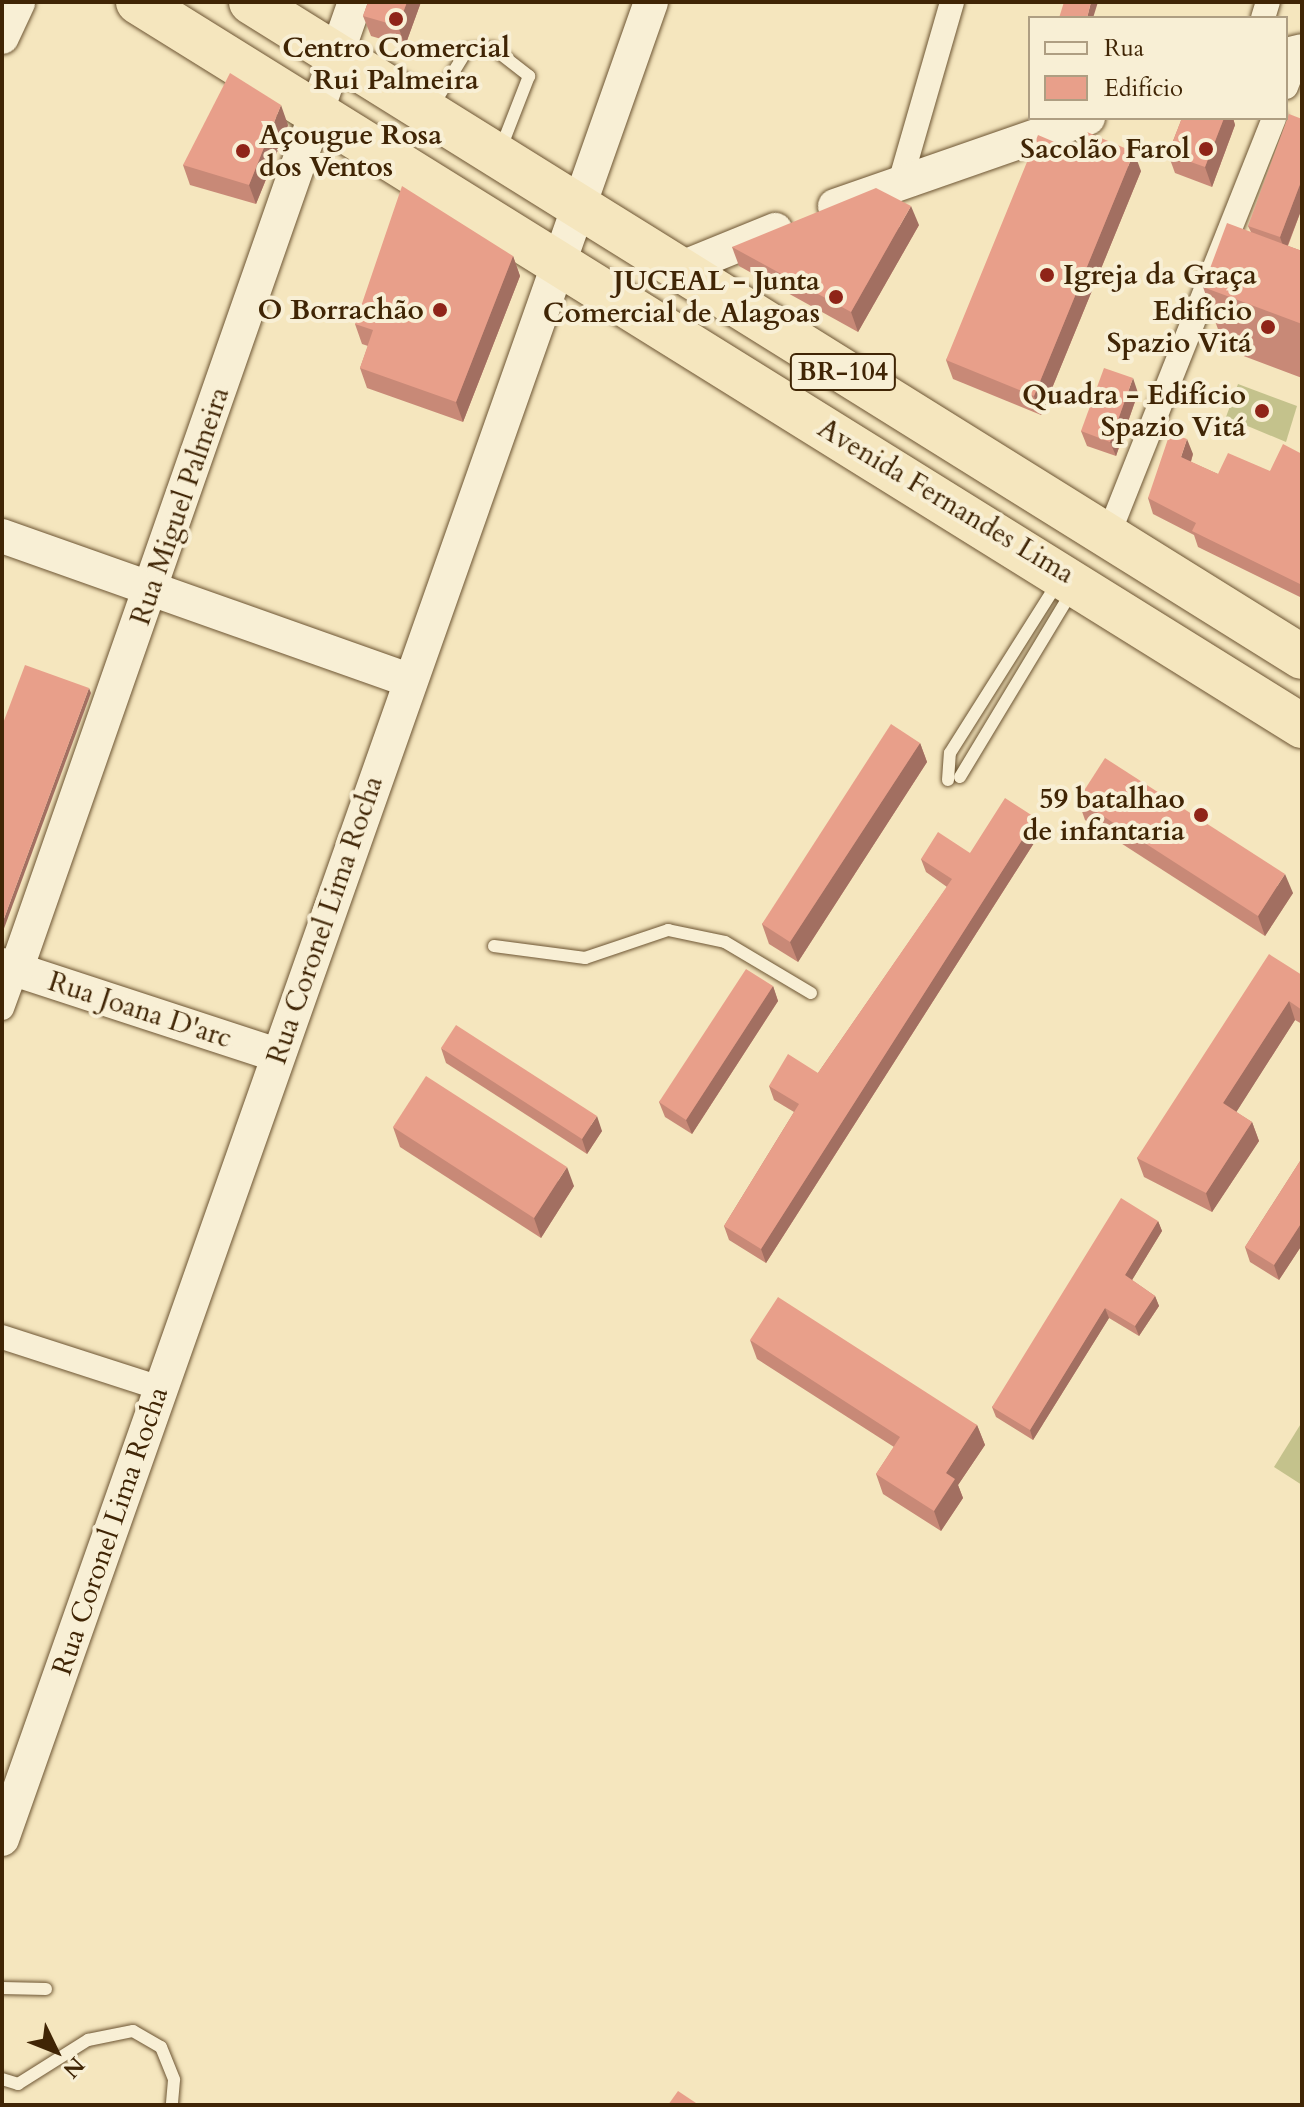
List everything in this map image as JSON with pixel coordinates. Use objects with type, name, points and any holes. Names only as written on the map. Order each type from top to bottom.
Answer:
[{"type":"highway","name":"Avenida Fernandes Lima","points":[[138,2],[315,118],[1070,577],[1302,726]]},
{"type":"highway","name":"Avenida Fernandes Lima","points":[[251,2],[1302,657]]},
{"type":"highway","points":[[1044,499],[1061,538],[1070,577],[1110,564],[1146,562]]},
{"type":"street","points":[[2,37],[18,2]]},
{"type":"street","name":"Rua Miguel Palmeira","points":[[2,1008],[9,967],[151,591],[355,2]]},
{"type":"street","name":"Rua Coronel Lima Rocha","points":[[2,1839],[555,264],[651,2]]},
{"type":"street","points":[[901,179],[952,2]]},
{"type":"street","points":[[1288,80],[1296,52]]},
{"type":"street","points":[[679,269],[901,179],[1082,120]]},
{"type":"street","points":[[1107,538],[1273,120]]},
{"type":"street","points":[[2,536],[409,680]]},
{"type":"street","name":"Rua Joana D'arc","points":[[9,967],[277,1055]]},
{"type":"street","points":[[2,1337],[160,1388]]},
{"type":"lane","points":[[428,114],[467,50],[493,48],[516,62],[529,76],[498,157]]},
{"type":"lane","points":[[1070,577],[954,778],[950,753],[1070,577]]},
{"type":"lane","points":[[494,946],[585,958],[668,930],[725,942],[811,993]]},
{"type":"lane","points":[[2,1988],[46,1989]]},
{"type":"lane","points":[[2,2079],[18,2084],[88,2040],[133,2031],[161,2047],[174,2080],[172,2105]]},
{"type":"shaded area","name":"Quadra - Edifício Spazio Vitá","points":[[1238,384],[1297,406],[1286,442],[1226,417]]},
{"type":"shaded area","points":[[1302,1422],[1302,1485],[1274,1467]]},
{"type":"building","points":[[368,2],[407,2],[398,26],[363,16]]},
{"type":"building","points":[[1064,2],[1091,2],[1088,16],[1060,16]]},
{"type":"building","name":"Açougue Rosa dos Ventos","points":[[230,73],[281,105],[249,185],[183,165]]},
{"type":"building","points":[[1289,114],[1302,119],[1302,179],[1280,237],[1248,226]]},
{"type":"building","points":[[1181,120],[1223,120],[1205,167],[1168,154]]},
{"type":"building","name":"Igreja da Graça","points":[[1087,132],[1134,152],[1034,396],[946,360],[1038,135],[1078,152]]},
{"type":"building","name":"O Borrachão","points":[[402,186],[513,256],[456,402],[360,368],[373,330],[355,324]]},
{"type":"building","name":"JUCEAL - Junta Comercial de Alagoas","points":[[876,188],[911,206],[851,312],[732,247]]},
{"type":"building","points":[[1227,223],[1302,251],[1302,324],[1203,287]]},
{"type":"building","points":[[1104,368],[1133,378],[1110,442],[1081,431]]},
{"type":"building","points":[[1170,433],[1187,439],[1181,457],[1218,474],[1228,453],[1270,471],[1283,444],[1302,454],[1302,585],[1192,531],[1196,523],[1148,498]]},
{"type":"building","points":[[25,665],[89,688],[2,924],[2,726]]},
{"type":"building","points":[[891,724],[920,743],[790,942],[762,924]]},
{"type":"building","points":[[1105,758],[1285,874],[1258,916],[1078,800]]},
{"type":"building","points":[[1005,798],[1036,818],[761,1249],[724,1226],[799,1104],[769,1086],[788,1054],[818,1073],[952,879],[921,859],[938,832],[970,853]]},
{"type":"building","points":[[1269,954],[1302,975],[1302,1010],[1289,1001],[1223,1103],[1252,1122],[1206,1193],[1137,1158]]},
{"type":"building","points":[[746,969],[773,986],[686,1120],[659,1102]]},
{"type":"building","points":[[456,1025],[597,1116],[582,1139],[441,1048]]},
{"type":"building","points":[[426,1076],[567,1167],[534,1218],[393,1127]]},
{"type":"building","points":[[1302,1158],[1302,1222],[1274,1265],[1245,1247]]},
{"type":"building","points":[[1121,1198],[1158,1221],[1125,1275],[1155,1296],[1135,1326],[1105,1308],[1030,1430],[992,1407]]},
{"type":"building","points":[[778,1297],[977,1425],[946,1473],[955,1479],[934,1511],[876,1474],[900,1437],[750,1340]]},
{"type":"building","points":[[678,2091],[699,2105],[668,2105]]},
{"type":"place","name":"Centro Comercial Rui Palmeira","points":[[396,19]]},
{"type":"place","name":"Sacolão Farol","points":[[1206,149]]},
{"type":"place","name":"Açougue Rosa dos Ventos","points":[[243,151]]},
{"type":"place","name":"Igreja da Graça","points":[[1047,275]]},
{"type":"place","name":"JUCEAL - Junta Comercial de Alagoas","points":[[836,297]]},
{"type":"place","name":"O Borrachão","points":[[440,310]]},
{"type":"place","name":"Edifício Spazio Vitá","points":[[1268,327]]},
{"type":"place","name":"Quadra - Edifício Spazio Vitá","points":[[1262,411]]},
{"type":"place","name":"59 batalhao de infantaria","points":[[1201,815]]}]
